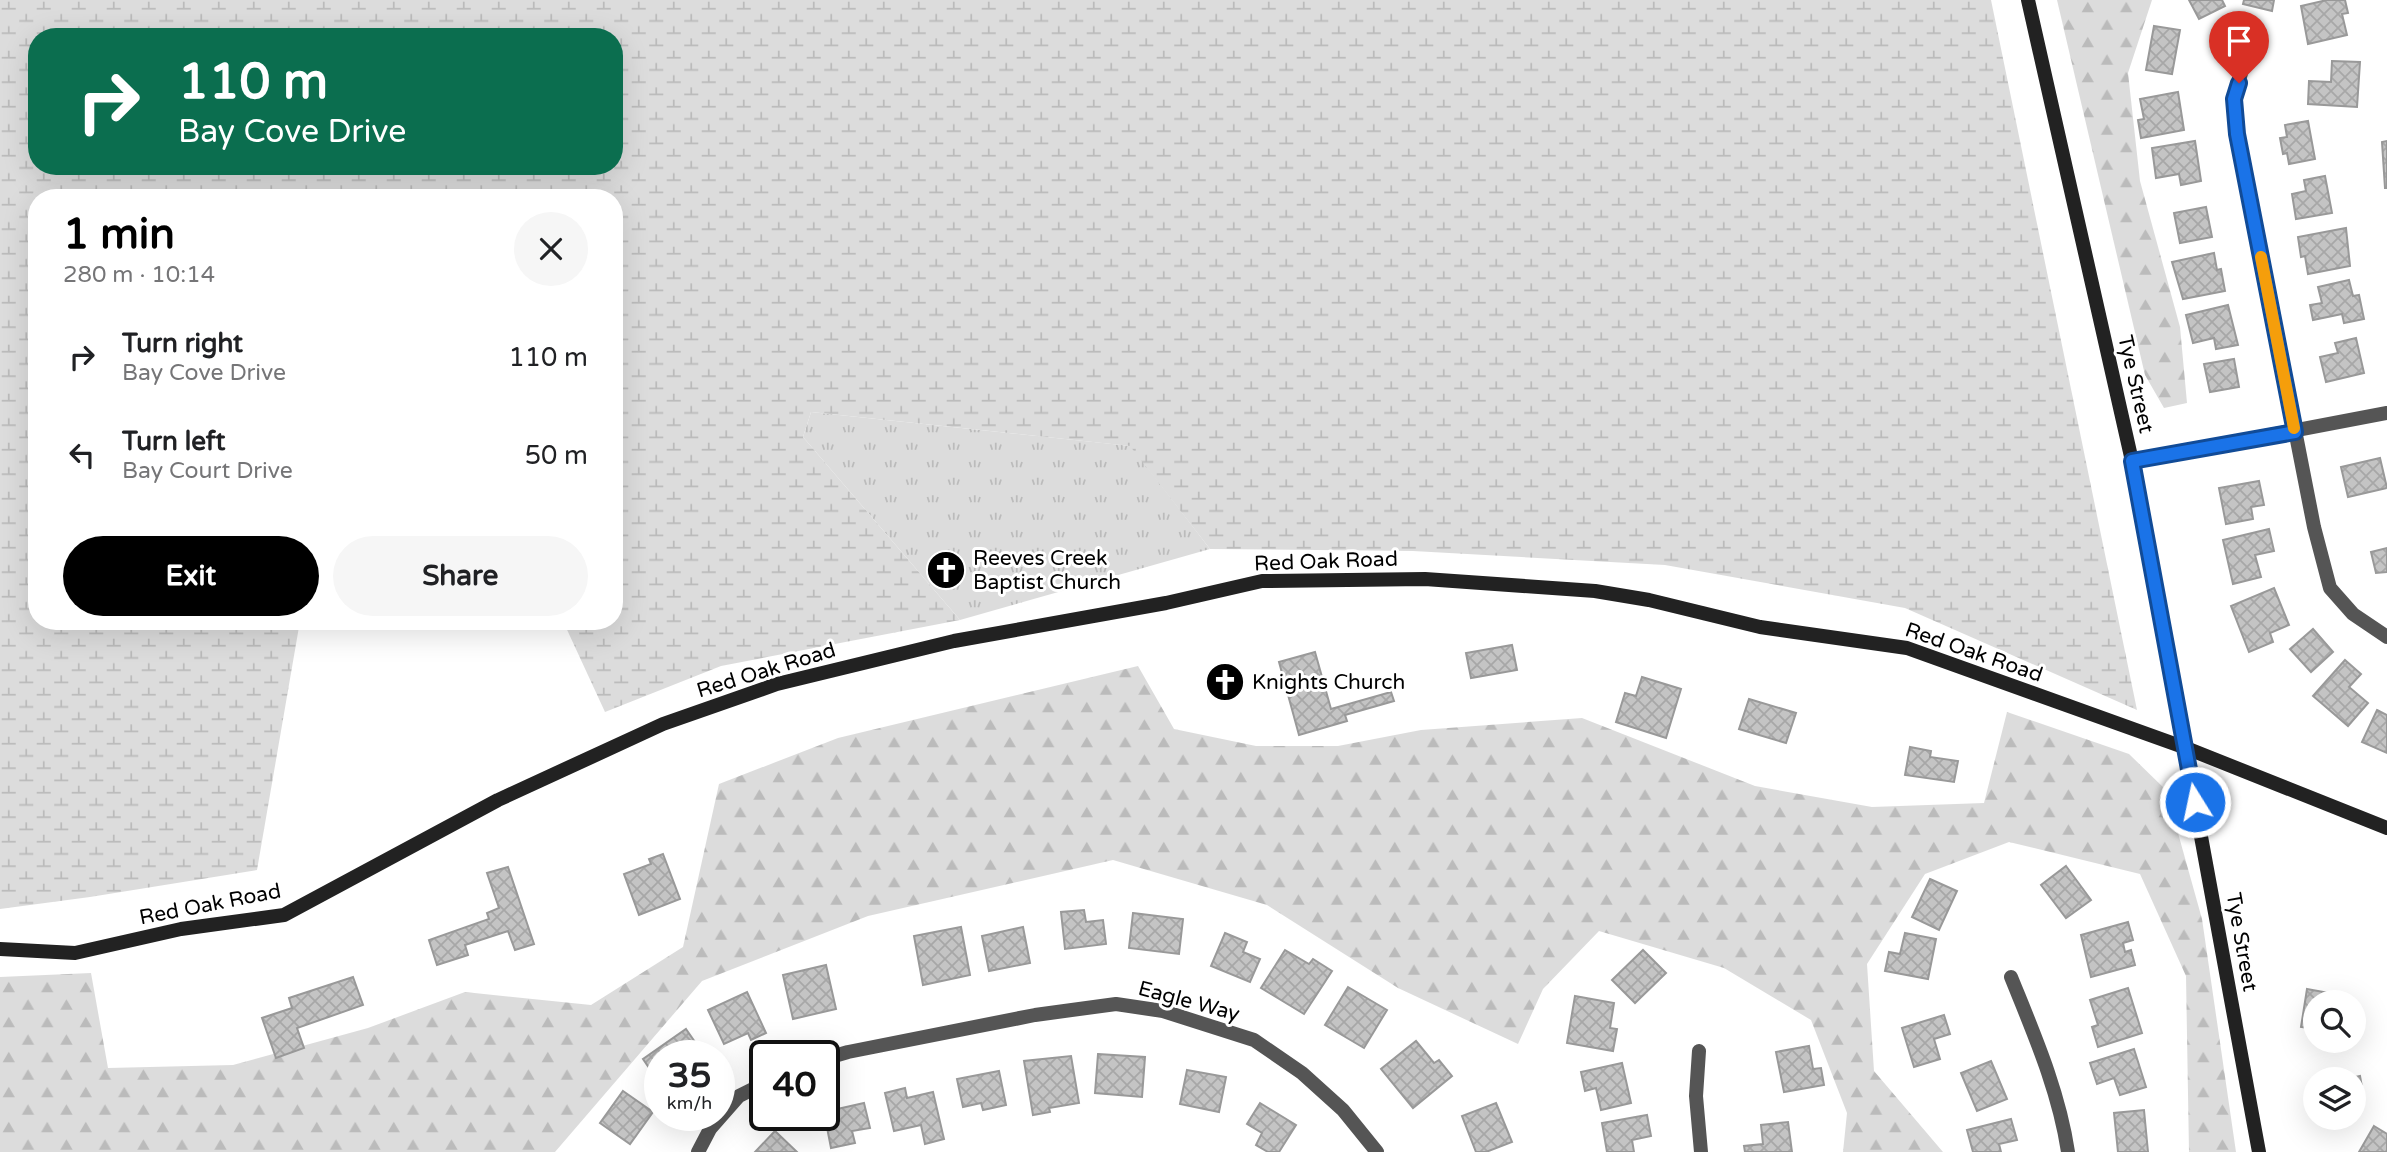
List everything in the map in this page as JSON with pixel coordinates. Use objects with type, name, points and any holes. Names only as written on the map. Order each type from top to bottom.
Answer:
[{"type":"street","name":"Tye Street","points":[[2028,0],[2132,461],[2259,1152]]},
{"type":"street","points":[[2243,66],[2234,99],[2237,134],[2314,527],[2330,588],[2353,614],[2387,637]]},
{"type":"street","points":[[2132,461],[2387,413]]},
{"type":"street","name":"Red Oak Road","points":[[0,949],[75,953],[181,929],[284,915],[498,800],[663,724],[778,684],[954,641],[1166,603],[1262,581],[1425,579],[1595,591],[1649,600],[1760,627],[1908,648],[2186,748],[2387,828]]},
{"type":"street","points":[[2011,977],[2045,1063],[2064,1124],[2068,1152]]},
{"type":"street","name":"Eagle Way","points":[[840,1054],[1116,1004],[1163,1011],[1254,1040],[1302,1073],[1343,1110],[1377,1152]]},
{"type":"street","points":[[1699,1051],[1696,1096],[1702,1152]]},
{"type":"street","points":[[698,1152],[710,1129],[739,1096],[749,1091]]},
{"type":"green space","points":[[0,0],[1991,0],[2137,710],[1905,608],[1665,565],[1413,551],[1210,549],[1130,446],[811,412],[803,437],[960,620],[721,666],[605,712],[567,630],[623,630],[623,189],[28,189],[28,630],[298,630],[257,870],[0,909]]},
{"type":"green space","points":[[2057,0],[2152,0],[2128,73],[2140,181],[2180,327],[2187,403],[2164,408],[2145,375]]},
{"type":"green space","points":[[811,412],[1131,446],[1210,549],[960,620],[803,437]]},
{"type":"green space","points":[[1138,666],[1174,729],[1256,746],[1338,746],[1421,730],[1582,718],[1755,786],[1872,807],[1984,803],[2007,712],[2129,754],[2166,790],[2202,919],[2236,1152],[2189,1152],[2186,976],[2140,874],[2009,842],[1925,874],[1867,964],[1874,1071],[1943,1152],[1843,1152],[1847,1113],[1811,1020],[1724,968],[1599,931],[1543,989],[1518,1044],[1398,988],[1267,905],[1113,860],[868,916],[702,981],[651,1040],[644,1040],[644,1048],[555,1152],[0,1152],[0,977],[91,973],[108,1068],[233,1065],[368,1028],[465,992],[591,1005],[683,947],[719,784],[838,738]]},
{"type":"building","points":[[2189,0],[2222,0],[2225,6],[2199,19]]},
{"type":"building","points":[[2244,0],[2274,0],[2272,11],[2243,4]]},
{"type":"building","points":[[2327,0],[2345,0],[2348,13],[2342,14],[2347,35],[2308,44],[2301,6]]},
{"type":"building","points":[[2154,26],[2180,30],[2172,74],[2146,70]]},
{"type":"building","points":[[2332,61],[2360,62],[2357,107],[2308,104],[2309,81],[2331,82]]},
{"type":"building","points":[[2178,92],[2184,130],[2141,138],[2138,120],[2144,119],[2140,99]]},
{"type":"building","points":[[2308,121],[2315,159],[2289,164],[2287,153],[2283,154],[2280,138],[2287,137],[2285,125]]},
{"type":"building","points":[[2195,141],[2201,181],[2181,185],[2179,174],[2156,178],[2152,148]]},
{"type":"building","points":[[2387,141],[2387,188],[2385,188],[2382,142]]},
{"type":"building","points":[[2325,176],[2332,213],[2296,219],[2292,194],[2306,191],[2304,180]]},
{"type":"building","points":[[2206,207],[2212,237],[2180,243],[2174,213]]},
{"type":"building","points":[[2346,228],[2350,266],[2308,274],[2305,256],[2301,257],[2298,237]]},
{"type":"building","points":[[2214,253],[2217,270],[2221,269],[2225,291],[2183,299],[2172,262]]},
{"type":"building","points":[[2349,280],[2353,296],[2359,295],[2364,319],[2344,323],[2342,314],[2313,320],[2310,305],[2322,303],[2318,287]]},
{"type":"building","points":[[2228,305],[2238,345],[2216,349],[2214,338],[2193,343],[2186,315]]},
{"type":"building","points":[[2356,338],[2364,373],[2326,382],[2320,357],[2338,353],[2335,343]]},
{"type":"building","points":[[2234,359],[2239,387],[2210,392],[2204,364]]},
{"type":"building","points":[[2380,458],[2387,488],[2348,497],[2341,467]]},
{"type":"building","points":[[2259,481],[2264,505],[2251,507],[2253,519],[2226,524],[2219,488]]},
{"type":"building","points":[[2269,529],[2274,551],[2255,555],[2261,577],[2233,584],[2223,540]]},
{"type":"building","points":[[2387,548],[2387,572],[2376,573],[2371,552]]},
{"type":"building","points":[[2274,588],[2289,625],[2270,633],[2273,642],[2249,652],[2231,606]]},
{"type":"building","points":[[2313,629],[2333,652],[2311,672],[2290,649]]},
{"type":"building","points":[[1512,645],[1517,670],[1471,678],[1466,653]]},
{"type":"building","points":[[1315,652],[1331,709],[1391,692],[1394,701],[1345,715],[1347,721],[1299,735],[1279,662]]},
{"type":"building","points":[[2345,660],[2361,674],[2349,687],[2368,703],[2348,726],[2313,696]]},
{"type":"building","points":[[1642,677],[1681,689],[1666,738],[1616,722],[1625,693],[1636,696]]},
{"type":"building","points":[[1749,699],[1796,713],[1786,743],[1739,729]]},
{"type":"building","points":[[2377,710],[2387,715],[2387,753],[2362,742]]},
{"type":"building","points":[[1910,747],[1931,751],[1930,757],[1958,761],[1954,782],[1905,775]]},
{"type":"building","points":[[663,854],[680,899],[639,915],[624,874],[651,864],[649,859]]},
{"type":"building","points":[[2066,866],[2091,900],[2066,918],[2041,885]]},
{"type":"building","points":[[508,867],[534,944],[515,950],[508,931],[465,945],[468,955],[437,965],[429,940],[489,919],[487,913],[499,908],[487,873]]},
{"type":"building","points":[[1930,879],[1957,891],[1939,930],[1912,917]]},
{"type":"building","points":[[1084,910],[1086,922],[1103,920],[1106,944],[1065,949],[1061,912]]},
{"type":"building","points":[[1133,913],[1183,919],[1179,954],[1129,948]]},
{"type":"building","points":[[2128,922],[2133,940],[2123,943],[2125,952],[2131,950],[2135,965],[2091,977],[2081,935]]},
{"type":"building","points":[[961,927],[970,975],[923,985],[914,936]]},
{"type":"building","points":[[1023,927],[1030,963],[989,971],[982,936]]},
{"type":"building","points":[[1225,933],[1247,942],[1243,952],[1260,959],[1250,982],[1211,966]]},
{"type":"building","points":[[1905,933],[1936,939],[1928,979],[1885,971],[1889,952],[1900,954]]},
{"type":"building","points":[[1285,950],[1309,964],[1313,959],[1332,971],[1304,1014],[1261,988]]},
{"type":"building","points":[[1643,950],[1666,973],[1635,1003],[1612,980]]},
{"type":"building","points":[[826,965],[836,1009],[793,1019],[783,975]]},
{"type":"building","points":[[353,977],[363,1005],[297,1028],[304,1048],[276,1058],[262,1018],[292,1008],[289,998]]},
{"type":"building","points":[[1348,987],[1387,1010],[1364,1048],[1325,1025]]},
{"type":"building","points":[[2128,988],[2142,1033],[2098,1047],[2092,1027],[2098,1025],[2090,1000]]},
{"type":"building","points":[[747,992],[766,1033],[751,1040],[748,1033],[733,1040],[722,1040],[708,1010]]},
{"type":"building","points":[[1575,996],[1614,1003],[1610,1028],[1617,1029],[1613,1051],[1567,1043]]},
{"type":"building","points":[[1944,1015],[1950,1034],[1934,1039],[1940,1059],[1914,1067],[1902,1028]]},
{"type":"building","points":[[686,1029],[694,1040],[670,1040]]},
{"type":"building","points":[[1416,1041],[1434,1063],[1439,1060],[1452,1076],[1413,1108],[1381,1069]]},
{"type":"building","points":[[1809,1046],[1813,1069],[1821,1068],[1824,1085],[1784,1092],[1776,1052]]},
{"type":"building","points":[[2134,1049],[2146,1087],[2120,1095],[2114,1078],[2097,1084],[2090,1063]]},
{"type":"building","points":[[1098,1054],[1145,1057],[1142,1097],[1095,1093]]},
{"type":"building","points":[[1071,1056],[1079,1103],[1049,1108],[1050,1112],[1033,1115],[1024,1061]]},
{"type":"building","points":[[1991,1061],[2007,1099],[1977,1111],[1961,1073]]},
{"type":"building","points":[[1622,1063],[1631,1103],[1601,1110],[1596,1088],[1585,1091],[1581,1072]]},
{"type":"building","points":[[1187,1070],[1226,1077],[1219,1112],[1180,1104]]},
{"type":"building","points":[[999,1071],[1006,1105],[983,1110],[981,1103],[963,1107],[957,1079]]},
{"type":"building","points":[[905,1088],[907,1098],[933,1092],[944,1139],[925,1144],[921,1125],[894,1131],[885,1093]]},
{"type":"building","points":[[623,1091],[644,1106],[644,1125],[630,1144],[600,1123]]},
{"type":"building","points":[[864,1103],[870,1128],[852,1131],[855,1143],[831,1148],[828,1131],[840,1131],[840,1108]]},
{"type":"building","points":[[1260,1103],[1296,1125],[1279,1152],[1268,1152],[1256,1145],[1262,1133],[1247,1124]]},
{"type":"building","points":[[1496,1103],[1512,1142],[1486,1152],[1476,1152],[1462,1116]]},
{"type":"building","points":[[2144,1110],[2148,1152],[2118,1152],[2114,1113]]},
{"type":"building","points":[[1647,1115],[1651,1136],[1632,1140],[1634,1152],[1607,1152],[1602,1123]]},
{"type":"building","points":[[2011,1119],[2017,1140],[1999,1144],[2001,1152],[1973,1152],[1967,1130]]},
{"type":"building","points":[[1788,1122],[1792,1152],[1745,1152],[1744,1146],[1763,1144],[1761,1125]]},
{"type":"building","points":[[2374,1126],[2387,1134],[2386,1152],[2359,1152]]},
{"type":"building","points":[[775,1131],[797,1152],[755,1152]]},
{"type":"slow traffic","points":[[2261,257],[2294,428]]},
{"type":"place","name":"Reeves Creek Baptist Church","points":[[946,570]]},
{"type":"place","name":"Knights Church","points":[[1225,682]]},
{"type":"route","points":[[2195,802],[2132,461],[2295,432],[2237,134],[2234,99],[2239,83]]}]
